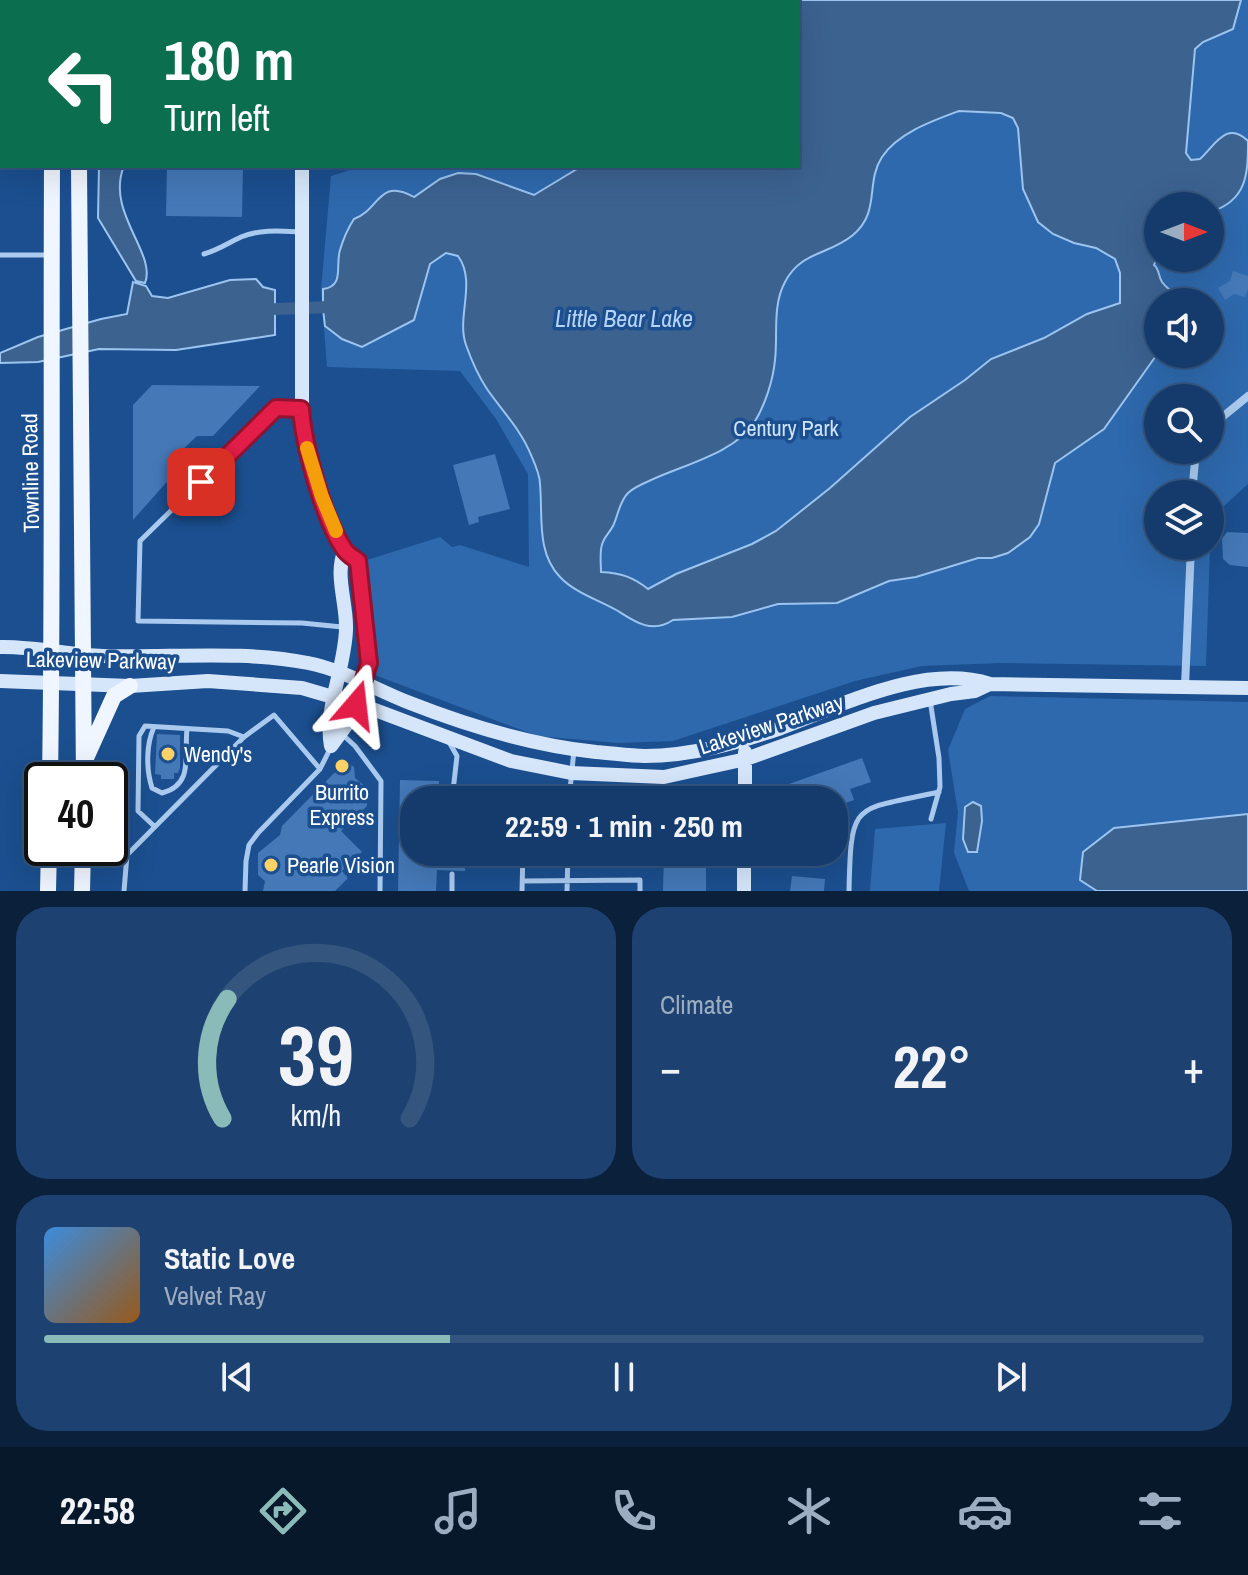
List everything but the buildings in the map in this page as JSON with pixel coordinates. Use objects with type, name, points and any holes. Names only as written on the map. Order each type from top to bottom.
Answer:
[{"type":"main road","name":"Townline Road","points":[[50,762],[52,168]]},
{"type":"main road","points":[[79,168],[84,762]]},
{"type":"main road","points":[[84,762],[114,696],[130,686]]},
{"type":"main road","points":[[48,891],[49,866]]},
{"type":"main road","points":[[82,891],[83,866]]},
{"type":"street","points":[[302,168],[301,409],[308,455],[322,497],[345,550],[358,561],[369,663],[343,734],[331,746]]},
{"type":"street","points":[[1224,416],[1248,396]]},
{"type":"street","points":[[331,746],[329,731],[346,628],[339,563],[345,550]]},
{"type":"street","points":[[1185,686],[1190,560]]},
{"type":"street","name":"Lakeview Parkway","points":[[0,647],[83,654],[260,657],[308,663],[341,672],[407,702],[497,734],[546,746],[641,756],[697,751],[745,740],[868,695],[925,680],[970,678],[990,684],[1248,688]]},
{"type":"street","name":"Lakeview Parkway","points":[[0,681],[130,686],[208,681],[302,688],[367,707],[511,761],[571,773],[664,777],[746,759],[874,713],[975,691],[990,684]]},
{"type":"street","points":[[745,740],[745,786]]},
{"type":"street","points":[[744,866],[744,891]]},
{"type":"lane","points":[[204,254],[223,248],[243,236],[266,231],[302,232]]},
{"type":"lane","points":[[0,255],[52,255]]},
{"type":"lane","points":[[301,409],[276,408],[140,541],[138,621],[302,623],[346,628]]},
{"type":"lane","points":[[930,699],[939,758],[939,792],[931,819]]},
{"type":"lane","points":[[124,891],[127,855],[244,737],[274,715],[320,769]]},
{"type":"lane","points":[[154,826],[138,811],[139,736],[145,726],[228,731],[244,737]]},
{"type":"lane","points":[[154,727],[149,738],[149,776],[152,788],[162,793],[174,790],[184,776],[187,729]]},
{"type":"lane","points":[[343,734],[381,781],[380,891]]},
{"type":"lane","points":[[446,738],[457,756],[454,786]]},
{"type":"lane","points":[[245,891],[249,845],[320,769],[331,746]]},
{"type":"lane","points":[[570,786],[575,749]]},
{"type":"lane","points":[[849,891],[850,837],[857,818],[867,808],[939,792]]},
{"type":"lane","points":[[522,891],[523,866]]},
{"type":"lane","points":[[567,891],[568,866]]},
{"type":"lane","points":[[452,874],[452,891]]},
{"type":"lane","points":[[522,881],[640,880],[640,891]]},
{"type":"green space","name":"Century Park","points":[[800,0],[1248,0],[1248,484],[1224,506],[1224,480],[1144,480],[1144,560],[1210,560],[1206,666],[1001,663],[922,666],[855,681],[673,741],[618,743],[537,736],[372,674],[373,616],[367,560],[440,537],[452,547],[460,545],[529,567],[528,474],[496,419],[460,371],[327,367],[321,290],[331,176],[357,168],[800,168]]},
{"type":"green space","points":[[990,696],[1248,702],[1248,891],[969,891],[954,853],[958,812],[948,750],[965,709]]},
{"type":"green space","points":[[946,823],[939,891],[870,891],[875,829]]},
{"type":"water","name":"Little Bear Lake","points":[[800,0],[1241,0],[1233,29],[1203,42],[1195,49],[1186,153],[1191,160],[1200,159],[1222,137],[1234,133],[1241,135],[1248,141],[1246,175],[1238,193],[1224,206],[1224,192],[1144,192],[1144,272],[1158,272],[1168,288],[1144,288],[1144,368],[1147,368],[1104,429],[1055,463],[1039,524],[1030,537],[1008,553],[889,581],[837,603],[778,604],[732,617],[673,620],[651,626],[637,622],[566,583],[552,567],[544,545],[540,481],[536,466],[522,437],[484,384],[466,345],[463,323],[466,277],[458,256],[446,253],[430,264],[414,320],[362,347],[342,339],[325,326],[323,309],[329,309],[329,305],[323,304],[323,289],[337,280],[340,250],[354,219],[363,215],[386,193],[402,192],[414,197],[440,179],[458,173],[476,174],[534,195],[579,168],[800,168]],"holes":[[[959,111],[1001,113],[1013,118],[1018,128],[1023,189],[1038,222],[1053,234],[1096,248],[1115,259],[1120,273],[1120,303],[1087,314],[1044,338],[991,359],[910,417],[776,531],[752,544],[676,574],[648,589],[626,576],[601,572],[602,545],[628,493],[643,483],[721,451],[754,423],[765,401],[772,376],[777,311],[785,282],[799,264],[844,241],[862,226],[870,207],[877,167],[889,149],[916,129]]]},
{"type":"water","points":[[99,168],[124,168],[121,199],[144,259],[147,271],[145,283],[136,281],[98,218]]},
{"type":"water","points":[[256,279],[263,287],[275,290],[275,335],[176,350],[99,349],[38,362],[0,363],[0,353],[38,337],[127,314],[133,282],[146,286],[152,296],[168,298],[230,280]]},
{"type":"water","points":[[973,802],[981,806],[982,821],[977,852],[968,852],[963,839],[965,807]]},
{"type":"water","points":[[1248,814],[1248,891],[1097,891],[1080,880],[1083,852],[1114,828]]},
{"type":"waterway","points":[[276,309],[329,307]]},
{"type":"slow traffic","points":[[307,448],[336,531]]},
{"type":"place","name":"Wendy's","points":[[168,754]]},
{"type":"place","name":"Burrito Express","points":[[342,766]]},
{"type":"place","name":"Pearle Vision","points":[[271,865]]},
{"type":"route","points":[[201,482],[276,408],[301,409],[308,455],[322,497],[345,550],[358,561],[369,663],[356,705]]}]
